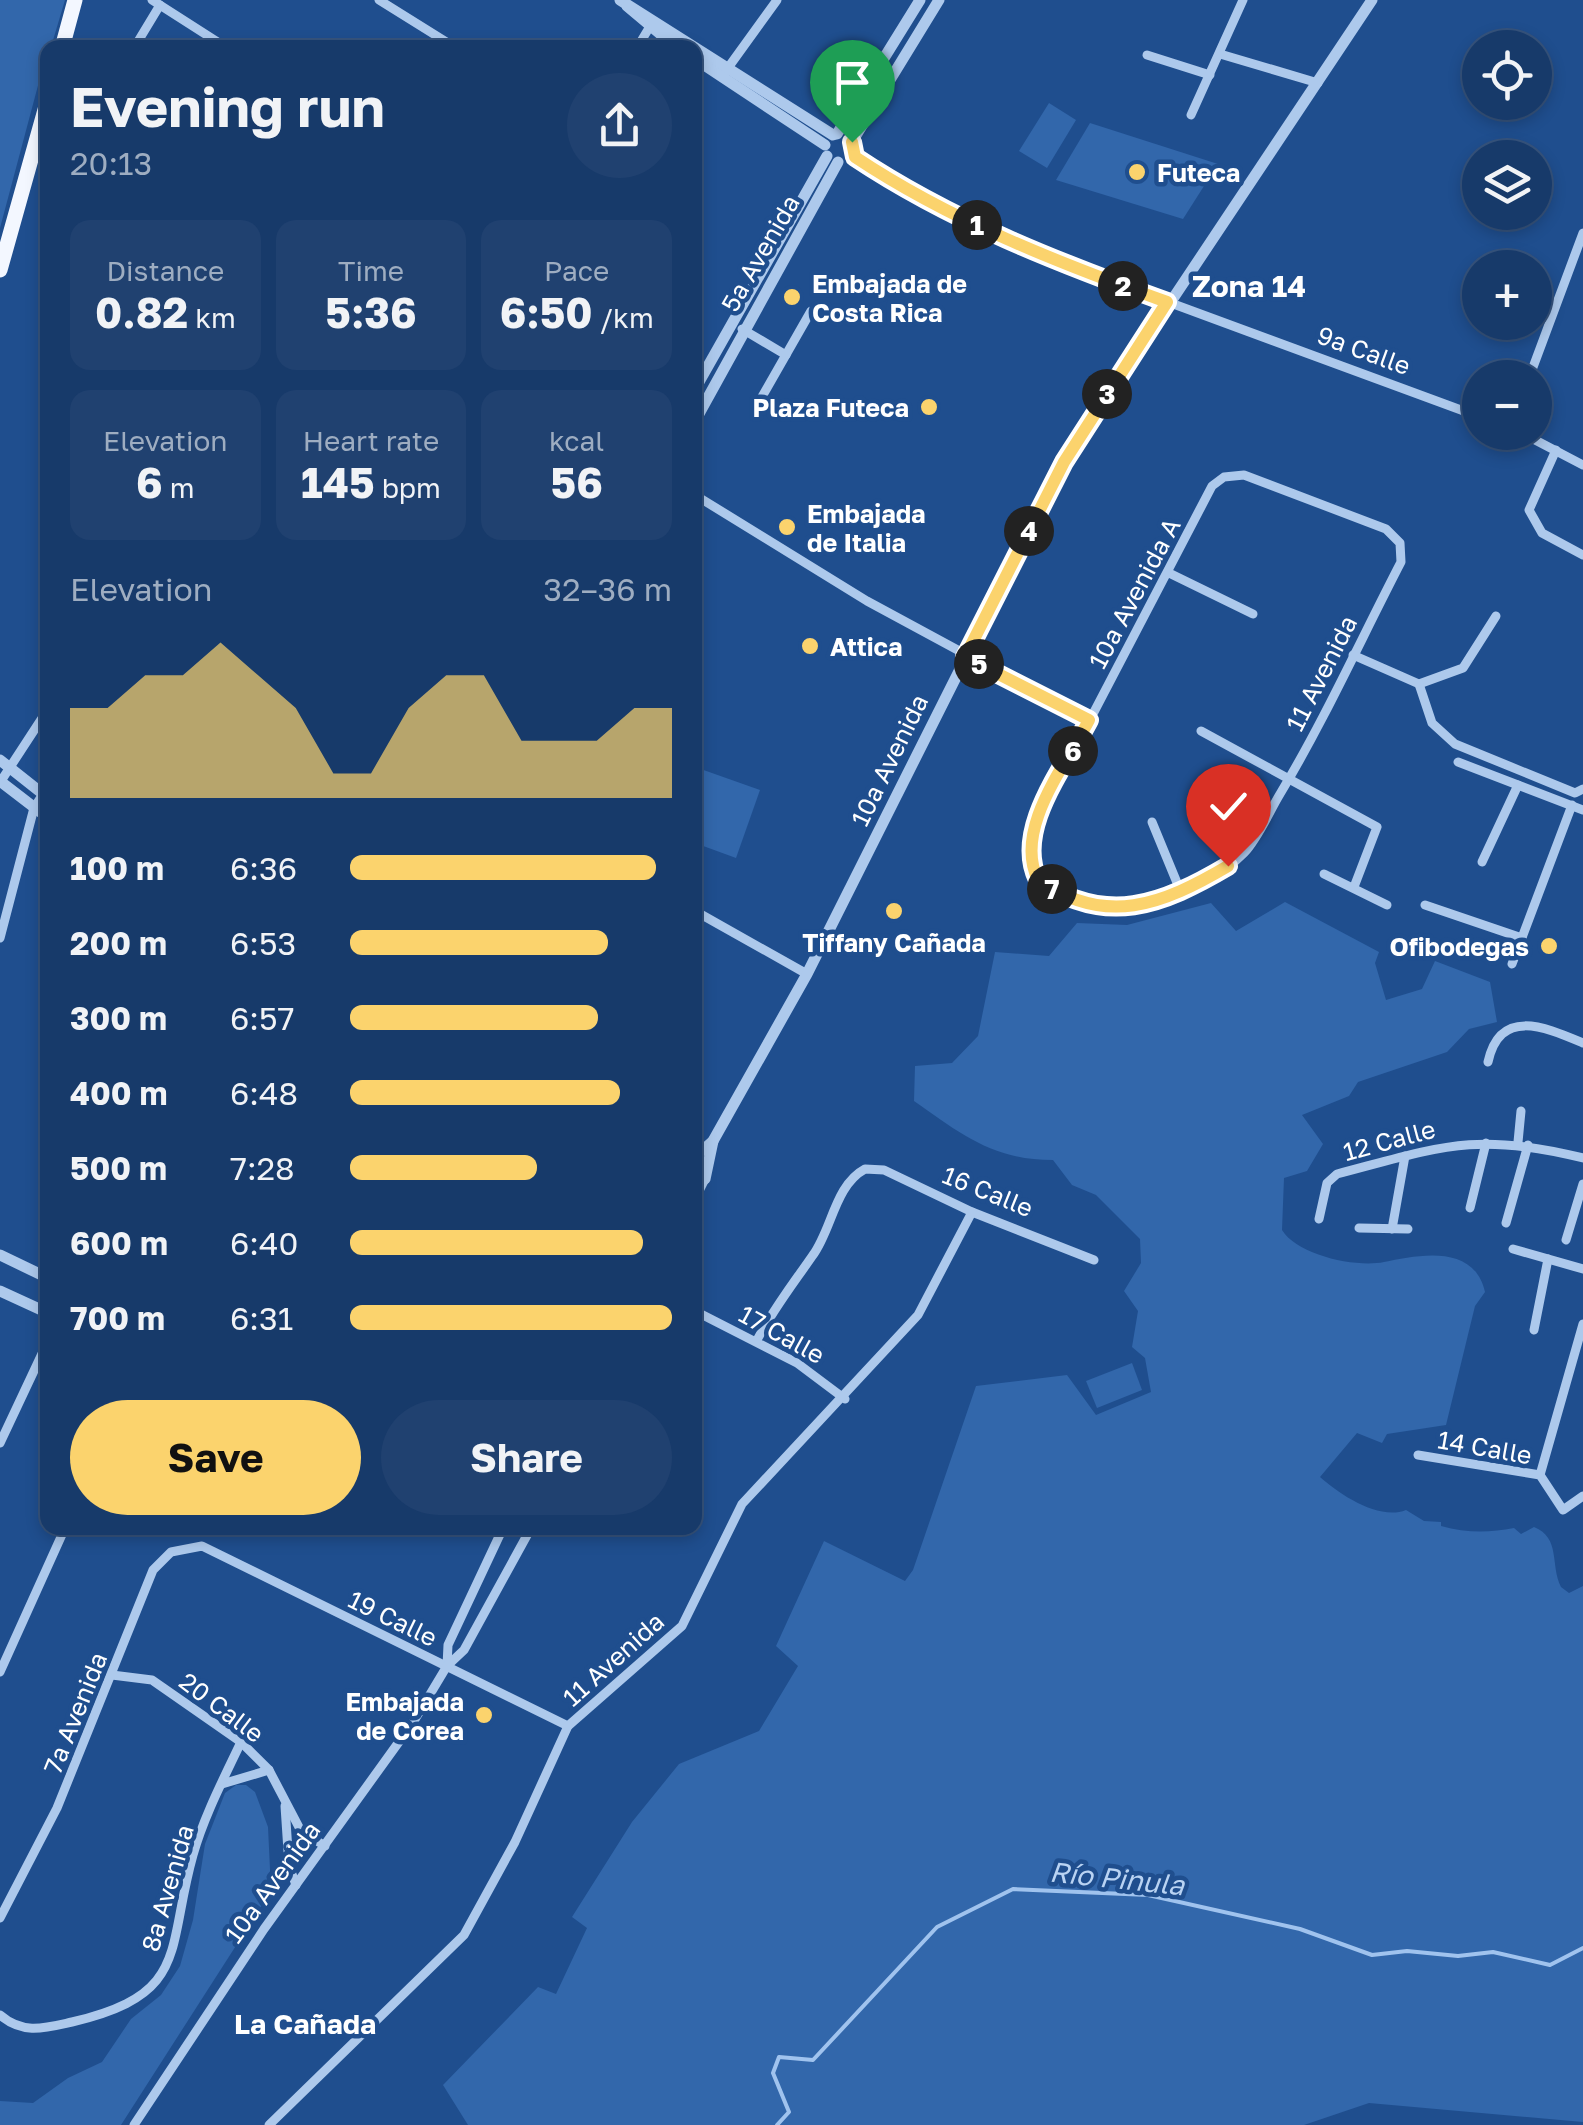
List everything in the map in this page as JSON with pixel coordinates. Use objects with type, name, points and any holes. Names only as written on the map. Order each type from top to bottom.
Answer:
[{"type":"main road","points":[[64,40],[76,0]]},
{"type":"main road","points":[[0,270],[40,127]]},
{"type":"street","points":[[379,0],[443,40]]},
{"type":"street","points":[[718,74],[731,69],[777,0]]},
{"type":"street","name":"5a Avenida","points":[[702,377],[848,118],[920,0]]},
{"type":"street","points":[[702,64],[832,146],[852,148],[939,0]]},
{"type":"street","points":[[1191,115],[1244,0]]},
{"type":"street","name":"10a Avenida","points":[[702,1150],[713,1141],[807,974],[1064,462],[1167,302],[1372,0]]},
{"type":"street","points":[[622,2],[688,40]]},
{"type":"street","points":[[622,2],[666,40]]},
{"type":"street","points":[[138,40],[156,3],[214,40]]},
{"type":"street","points":[[648,28],[668,27]]},
{"type":"street","points":[[641,40],[648,28]]},
{"type":"street","points":[[702,50],[820,127],[832,146]]},
{"type":"street","points":[[1147,54],[1210,76]]},
{"type":"street","points":[[1220,54],[1318,83]]},
{"type":"street","points":[[820,127],[838,125],[848,118]]},
{"type":"street","name":"5a Avenida","points":[[702,407],[832,146]]},
{"type":"street","name":"9a Calle","points":[[832,146],[852,148],[948,214],[1085,272],[1462,410]]},
{"type":"street","points":[[1536,360],[1583,233]]},
{"type":"street","points":[[759,402],[811,311]]},
{"type":"street","points":[[742,329],[786,354]]},
{"type":"street","points":[[1552,448],[1583,465]]},
{"type":"street","points":[[1556,450],[1528,510],[1542,533],[1583,555]]},
{"type":"street","name":"11 Avenida","points":[[1051,888],[1112,910],[1135,907],[1205,880],[1246,851],[1290,778],[1401,562],[1400,543],[1386,529],[1244,475],[1224,477]]},
{"type":"street","name":"10a Avenida A","points":[[1051,888],[1038,880],[1029,847],[1035,825],[1212,486],[1224,477]]},
{"type":"street","points":[[702,499],[965,657],[1089,720]]},
{"type":"street","points":[[1169,573],[1253,614]]},
{"type":"street","points":[[1353,655],[1419,684],[1463,668],[1496,616]]},
{"type":"street","points":[[1419,684],[1432,723],[1456,744],[1575,792],[1583,788]]},
{"type":"street","points":[[40,719],[5,764],[0,781],[40,812]]},
{"type":"street","points":[[1201,731],[1378,827],[1354,888]]},
{"type":"street","points":[[1458,762],[1583,810]]},
{"type":"street","points":[[5,764],[40,792]]},
{"type":"street","points":[[1482,862],[1518,785]]},
{"type":"street","points":[[0,938],[34,808],[40,801]]},
{"type":"street","points":[[1512,964],[1572,805]]},
{"type":"street","points":[[1152,822],[1180,890]]},
{"type":"street","points":[[1324,874],[1387,905]]},
{"type":"street","points":[[1426,905],[1522,938]]},
{"type":"street","points":[[702,915],[807,974]]},
{"type":"street","points":[[1488,1062],[1492,1046],[1504,1032],[1518,1026],[1548,1028],[1583,1042]]},
{"type":"street","points":[[1506,1222],[1523,1144],[1521,1110]]},
{"type":"street","points":[[702,1139],[723,1122]]},
{"type":"street","name":"10a Avenida","points":[[702,1174],[712,1162],[713,1141]]},
{"type":"street","points":[[1470,1208],[1486,1143]]},
{"type":"street","name":"12 Calle","points":[[1319,1219],[1328,1183],[1337,1174],[1451,1144],[1523,1144],[1583,1158]]},
{"type":"street","points":[[1392,1229],[1405,1156]]},
{"type":"street","points":[[702,1158],[712,1162]]},
{"type":"street","name":"16 Calle","points":[[758,1340],[781,1294],[815,1252],[848,1184],[865,1169],[884,1170],[972,1212],[1094,1260]]},
{"type":"street","points":[[1566,1240],[1583,1184]]},
{"type":"street","name":"11 Avenida","points":[[269,2125],[464,1935],[515,1842],[568,1726],[682,1626],[744,1500],[918,1315],[972,1212]]},
{"type":"street","points":[[1360,1228],[1408,1229]]},
{"type":"street","points":[[1513,1250],[1583,1270]]},
{"type":"street","points":[[0,1255],[40,1274]]},
{"type":"street","points":[[1534,1330],[1548,1259]]},
{"type":"street","points":[[0,1291],[40,1309]]},
{"type":"street","name":"17 Calle","points":[[702,1313],[758,1340],[829,1384],[844,1398]]},
{"type":"street","points":[[1540,1475],[1582,1330]]},
{"type":"street","points":[[0,1443],[40,1357]]},
{"type":"street","name":"14 Calle","points":[[1418,1456],[1540,1475],[1563,1510],[1583,1496]]},
{"type":"street","points":[[0,1672],[63,1535]]},
{"type":"street","name":"10a Avenida","points":[[447,1666],[448,1644],[500,1535]]},
{"type":"street","name":"10a Avenida","points":[[134,2125],[296,1885],[414,1721],[447,1666],[464,1650],[527,1535]]},
{"type":"street","name":"19 Calle","points":[[202,1546],[568,1726]]},
{"type":"street","name":"7a Avenida","points":[[0,1918],[57,1808],[153,1570],[171,1552],[202,1546]]},
{"type":"street","name":"20 Calle","points":[[112,1675],[152,1680],[241,1742],[269,1770],[301,1832],[325,1846]]},
{"type":"street","name":"8a Avenida","points":[[0,2015],[18,2027],[42,2029],[114,2012],[141,1996],[160,1977],[174,1953],[192,1857],[241,1742]]},
{"type":"street","points":[[222,1784],[269,1770]]},
{"type":"street","name":"20 Calle","points":[[285,1804],[289,1866],[296,1885]]},
{"type":"shaded area","points":[[0,0],[65,0],[53,40],[40,40],[40,78],[0,228]]},
{"type":"shaded area","points":[[1049,103],[1076,120],[1047,168],[1019,151]]},
{"type":"shaded area","name":"Futeca","points":[[1090,123],[1218,164],[1183,219],[1056,180]]},
{"type":"shaded area","points":[[702,769],[760,790],[736,858],[702,846]]},
{"type":"shaded area","points":[[1285,902],[1379,952],[1375,963],[1386,1000],[1422,989],[1435,961],[1490,982],[1497,1022],[1469,1029],[1447,1052],[1358,1082],[1349,1096],[1302,1115],[1323,1144],[1307,1171],[1284,1178],[1282,1230],[1313,1253],[1343,1261],[1372,1263],[1428,1255],[1457,1259],[1479,1276],[1485,1292],[1475,1306],[1446,1425],[1387,1434],[1382,1443],[1357,1433],[1320,1477],[1348,1498],[1372,1509],[1406,1510],[1424,1521],[1441,1522],[1441,1526],[1478,1532],[1514,1528],[1521,1534],[1534,1527],[1552,1545],[1561,1587],[1569,1593],[1583,1586],[1583,2122],[1369,2103],[1304,2125],[468,2125],[443,2085],[538,1987],[556,1994],[587,1928],[572,1917],[632,1822],[679,1764],[759,1731],[798,1666],[776,1646],[824,1541],[905,1581],[913,1570],[976,1386],[1067,1375],[1096,1415],[1151,1392],[1145,1358],[1132,1347],[1138,1311],[1124,1291],[1141,1263],[1140,1239],[1096,1195],[1072,1185],[1053,1160],[995,1150],[914,1101],[915,1066],[952,1063],[978,1036],[995,952],[1049,956],[1077,923],[1127,925],[1211,903],[1236,931]]},
{"type":"shaded area","points":[[1132,1363],[1142,1390],[1097,1408],[1086,1381]]},
{"type":"shaded area","points":[[236,1785],[246,1785],[255,1792],[268,1827],[271,1891],[121,2125],[0,2125],[0,2101],[33,2103],[68,2078],[102,2062],[131,2019],[161,1995],[180,1966],[193,1920],[205,1844],[225,1793]]},
{"type":"waterway","name":"Río Pinula","points":[[777,2125],[789,2112],[773,2073],[779,2057],[813,2060],[937,1927],[1013,1889],[1148,1895],[1300,1929],[1372,1955],[1407,1951],[1458,1956],[1493,1952],[1550,1965],[1583,1948]]},
{"type":"place","name":"Futeca","points":[[1137,172]]},
{"type":"place","name":"Embajada de Costa Rica","points":[[792,297]]},
{"type":"place","name":"Plaza Futeca","points":[[929,407]]},
{"type":"place","name":"Embajada de Italia","points":[[787,527]]},
{"type":"place","name":"Attica","points":[[810,646]]},
{"type":"place","name":"Tiffany Cañada","points":[[894,911]]},
{"type":"place","name":"Ofibodegas","points":[[1549,946]]},
{"type":"place","name":"Embajada de Corea","points":[[484,1715]]},
{"type":"district","name":"Zona 14","points":[[1249,286]]},
{"type":"district","name":"La Cañada","points":[[305,2023]]},
{"type":"route","points":[[852,142],[852,155],[948,214],[1167,302],[1064,462],[965,657],[1089,720],[1035,825],[1029,847],[1030,863],[1038,880],[1067,898],[1112,910],[1135,907],[1205,880],[1228,866]]}]
